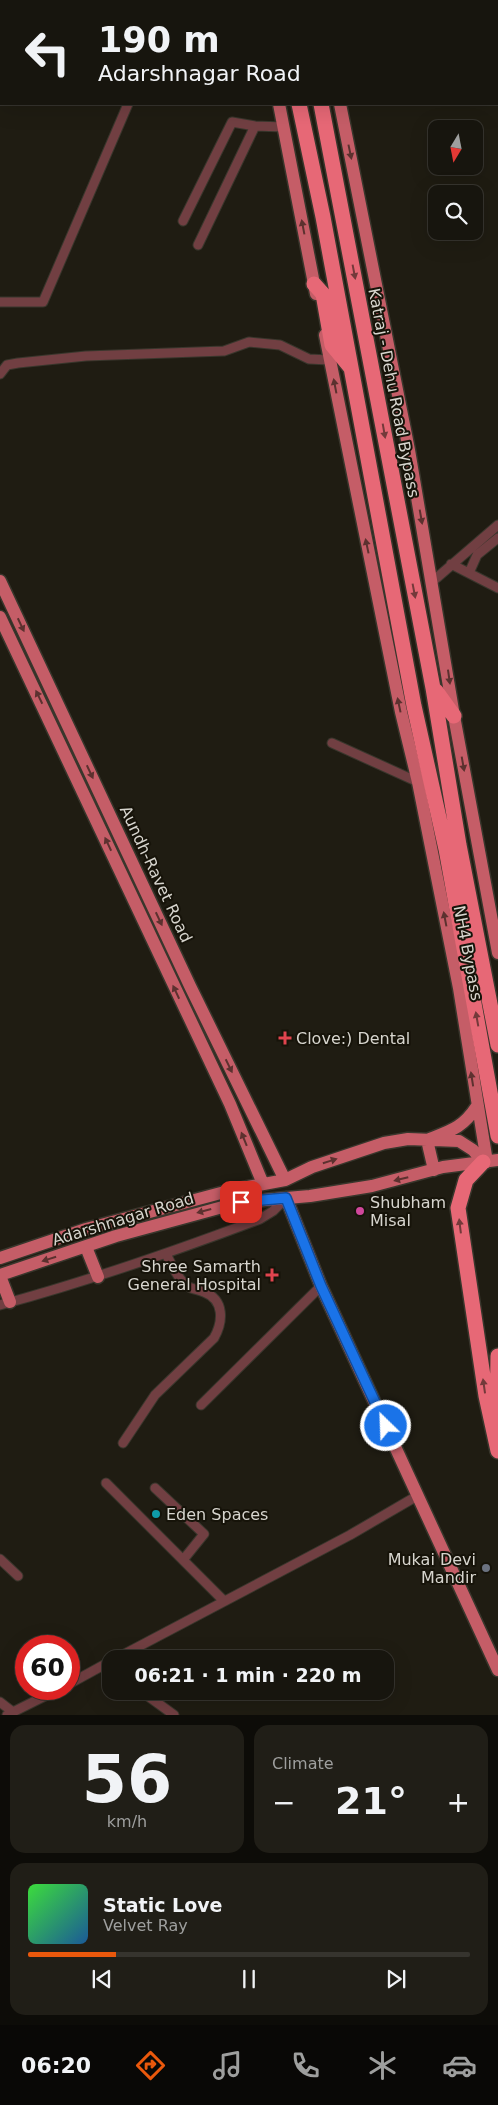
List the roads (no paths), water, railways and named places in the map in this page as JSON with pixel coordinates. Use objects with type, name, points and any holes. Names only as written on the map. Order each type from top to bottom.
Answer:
[{"type":"highway","points":[[299,105],[352,369],[415,714],[414,746],[452,847],[498,1045]]},
{"type":"highway","name":"Katraj - Dehu Road Bypass","points":[[321,105],[433,688],[452,847]]},
{"type":"highway","points":[[314,284],[322,294],[332,345],[352,369]]},
{"type":"highway","points":[[433,688],[454,716]]},
{"type":"highway","points":[[452,847],[498,1136]]},
{"type":"highway","points":[[489,1161],[466,1180],[460,1195],[459,1224],[486,1396],[498,1450]]},
{"type":"highway","points":[[498,1356],[498,1450]]},
{"type":"main road","name":"NH4 Bypass","points":[[280,105],[329,360],[397,693],[414,746],[418,782],[459,988],[477,1106],[489,1161]]},
{"type":"main road","points":[[340,105],[389,346],[433,580],[454,716],[498,954]]},
{"type":"main road","name":"Aundh-Ravet Road","points":[[0,581],[190,986],[285,1180]]},
{"type":"main road","name":"Aundh-Ravet Road","points":[[0,617],[230,1104],[262,1184]]},
{"type":"main road","points":[[427,1140],[454,1129],[468,1119],[477,1106]]},
{"type":"main road","points":[[285,1180],[312,1167],[384,1143],[408,1139],[459,1141],[489,1161]]},
{"type":"main road","points":[[427,1140],[434,1170]]},
{"type":"main road","name":"Adarshnagar Road","points":[[0,1275],[158,1223],[241,1202],[310,1196],[372,1186],[434,1170],[489,1161]]},
{"type":"main road","name":"Adarshnagar Road","points":[[0,1258],[86,1229],[232,1190],[285,1180]]},
{"type":"main road","points":[[286,1198],[321,1286],[498,1670]]},
{"type":"main road","points":[[86,1247],[98,1276]]},
{"type":"main road","points":[[0,1275],[5,1303]]},
{"type":"street","points":[[0,302],[43,302],[128,105]]},
{"type":"street","points":[[183,222],[232,122],[255,126],[284,127]]},
{"type":"street","points":[[198,245],[255,126]]},
{"type":"street","points":[[0,374],[7,364],[86,356],[224,351],[249,342],[280,345],[309,359],[329,360]]},
{"type":"street","points":[[433,580],[498,525]]},
{"type":"street","points":[[469,573],[477,555],[498,538]]},
{"type":"street","points":[[451,564],[498,588]]},
{"type":"street","points":[[332,743],[418,782]]},
{"type":"street","points":[[5,1303],[166,1254],[260,1219],[273,1211],[286,1198]]},
{"type":"street","points":[[123,1443],[156,1395],[214,1338],[220,1328],[221,1312],[219,1305],[206,1292],[189,1287],[181,1279],[166,1254]]},
{"type":"street","points":[[201,1405],[321,1286]]},
{"type":"street","points":[[106,1483],[223,1600]]},
{"type":"street","points":[[155,1488],[204,1534],[183,1560]]},
{"type":"street","points":[[131,1650],[223,1600],[350,1535],[417,1496]]},
{"type":"street","points":[[0,1559],[18,1576]]},
{"type":"street","points":[[80,1679],[102,1668]]},
{"type":"street","points":[[0,1702],[10,1713],[37,1700]]},
{"type":"street","points":[[153,1700],[174,1715]]},
{"type":"place","name":"Clove:) Dental","points":[[285,1038]]},
{"type":"place","name":"Shubham Misal","points":[[360,1211]]},
{"type":"place","name":"Shree Samarth General Hospital","points":[[272,1275]]},
{"type":"place","name":"Eden Spaces","points":[[156,1514]]},
{"type":"place","name":"Mukai Devi Mandir","points":[[486,1568]]}]
